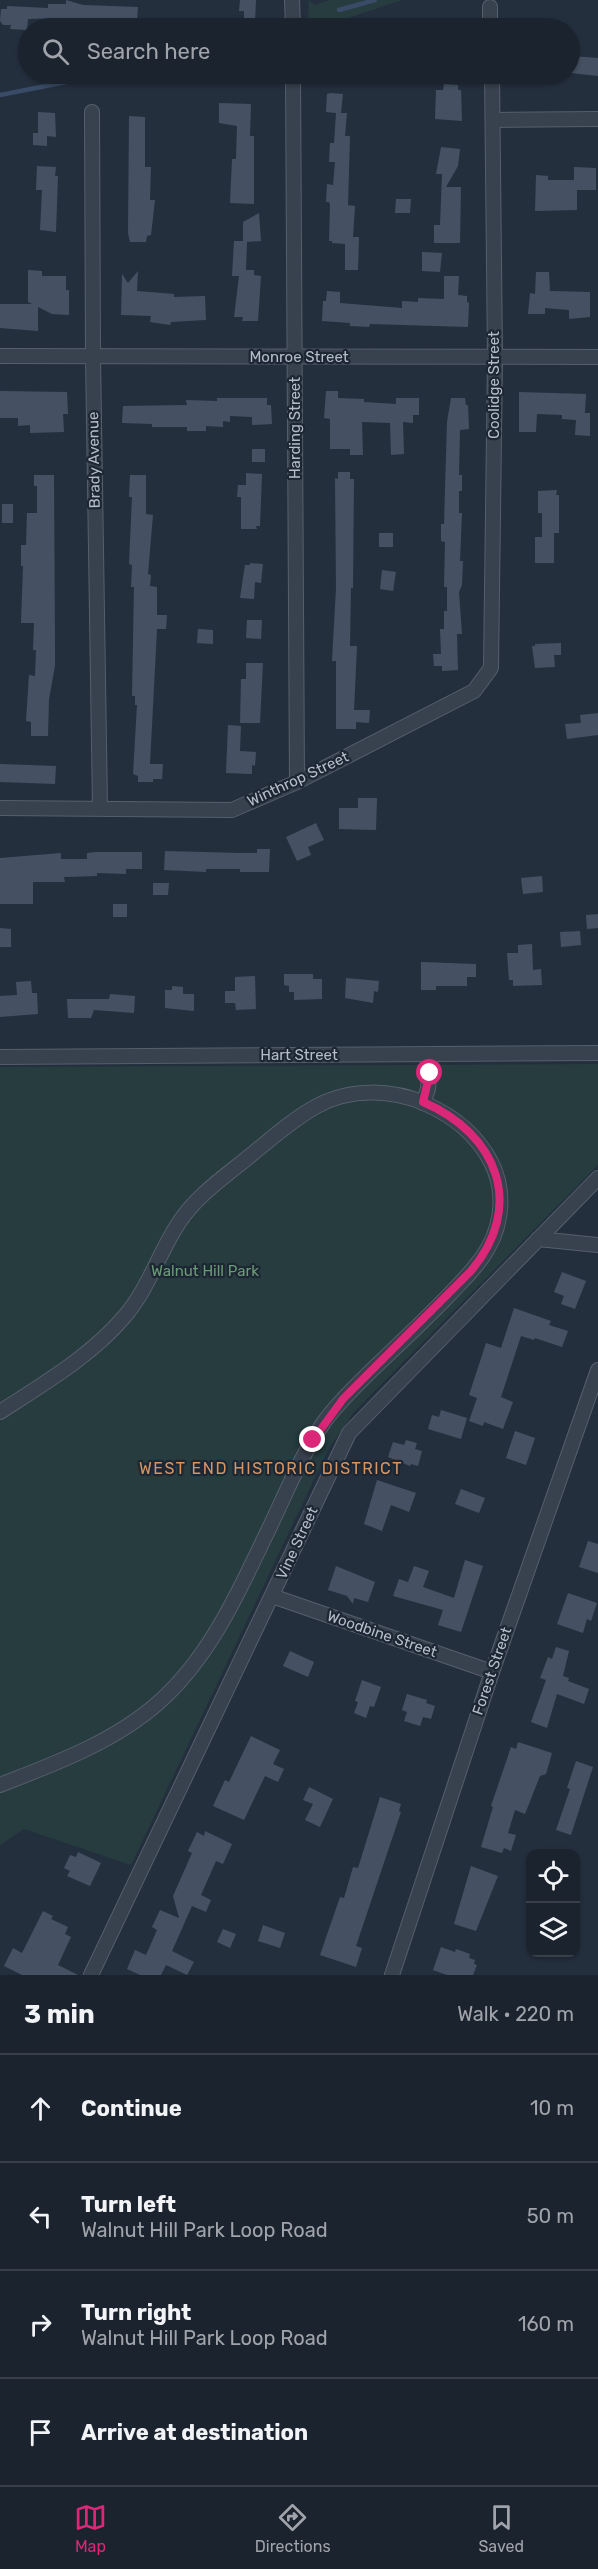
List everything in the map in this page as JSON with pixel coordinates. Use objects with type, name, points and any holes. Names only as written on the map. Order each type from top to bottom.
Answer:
[{"type":"street","points":[[292,0],[293,18]]},
{"type":"street","points":[[490,7],[490,18]]},
{"type":"street","name":"Harding Street","points":[[293,84],[297,782]]},
{"type":"street","name":"Coolidge Street","points":[[474,691],[491,668],[495,358],[492,84]]},
{"type":"street","name":"Brady Avenue","points":[[92,112],[93,356],[100,808]]},
{"type":"street","points":[[493,120],[598,119]]},
{"type":"street","name":"Monroe Street","points":[[0,356],[598,357]]},
{"type":"street","name":"Winthrop Street","points":[[0,808],[232,810],[297,782],[474,691]]},
{"type":"street","name":"Hart Street","points":[[0,1057],[598,1053]]},
{"type":"street","points":[[423,1102],[428,1089],[431,1054]]},
{"type":"street","points":[[0,1412],[87,1353],[110,1333],[144,1290],[167,1242],[187,1211],[210,1189],[300,1118],[332,1099],[360,1094],[398,1095],[423,1102],[466,1129],[484,1150],[495,1170],[500,1191],[500,1207],[495,1232],[485,1254],[445,1299],[343,1399],[324,1422],[300,1463],[228,1610],[203,1650],[177,1684],[153,1708],[115,1733],[61,1761],[0,1785]]},
{"type":"street","name":"Vine Street","points":[[91,1975],[349,1433],[598,1178]]},
{"type":"street","points":[[538,1239],[598,1245]]},
{"type":"street","name":"Forest Street","points":[[392,1975],[492,1672],[598,1370]]},
{"type":"street","name":"Woodbine Street","points":[[272,1596],[492,1672]]},
{"type":"green space","points":[[309,0],[315,5],[330,0],[402,0],[348,18],[308,18]]},
{"type":"green space","name":"Walnut Hill Park","points":[[598,1064],[598,1165],[354,1412],[328,1450],[131,1865],[24,1829],[0,1845],[0,1067]]},
{"type":"building","points":[[66,0],[83,5],[138,7],[137,18],[18,18],[18,29],[10,29],[11,25],[3,25],[0,21],[1,9],[7,9],[7,6],[48,8],[48,4],[66,4]]},
{"type":"building","points":[[240,0],[256,0],[255,18],[244,18],[244,11],[239,11]]},
{"type":"building","points":[[580,57],[598,58],[598,76],[580,74]]},
{"type":"building","points":[[444,84],[458,85],[458,90],[461,90],[462,121],[435,119],[436,90],[443,90]]},
{"type":"building","points":[[327,94],[343,94],[341,113],[347,113],[345,136],[350,136],[348,205],[355,206],[353,237],[359,237],[358,270],[345,270],[345,244],[329,241],[330,205],[326,202],[327,184],[333,185],[335,162],[329,162],[330,143],[334,143],[336,113],[326,112]]},
{"type":"building","points":[[219,103],[251,104],[250,136],[254,136],[254,204],[230,203],[232,159],[236,159],[237,126],[219,123]]},
{"type":"building","points":[[38,112],[55,113],[56,137],[47,136],[47,146],[33,145],[33,133],[38,133]]},
{"type":"building","points":[[129,116],[145,117],[145,167],[151,167],[150,200],[155,200],[151,235],[147,236],[146,242],[130,242],[128,233]]},
{"type":"building","points":[[441,147],[460,149],[458,166],[446,187],[461,187],[460,243],[434,243],[434,225],[440,225],[442,174],[436,174]]},
{"type":"building","points":[[37,166],[56,167],[55,176],[58,176],[56,232],[40,230],[42,190],[36,190]]},
{"type":"building","points":[[574,167],[596,168],[596,190],[577,190],[577,210],[535,211],[536,175],[548,176],[548,180],[574,180]]},
{"type":"building","points":[[396,199],[411,199],[410,213],[395,213]]},
{"type":"building","points":[[259,213],[261,241],[247,242],[246,270],[254,270],[254,275],[261,276],[258,321],[242,321],[243,317],[234,317],[239,276],[232,276],[234,241],[243,241],[243,222]]},
{"type":"building","points":[[422,252],[442,253],[440,272],[422,271]]},
{"type":"building","points":[[28,270],[42,271],[42,276],[66,276],[66,290],[69,290],[69,315],[52,314],[38,307],[38,331],[0,328],[0,304],[32,304],[28,302]]},
{"type":"building","points":[[138,271],[137,291],[174,294],[174,297],[205,296],[206,320],[171,322],[170,325],[150,322],[151,316],[121,315],[122,274],[128,283]]},
{"type":"building","points":[[536,272],[549,272],[550,291],[590,292],[590,317],[569,319],[569,310],[545,308],[545,314],[528,314],[530,293],[535,294]]},
{"type":"building","points":[[444,276],[459,276],[458,295],[467,296],[469,303],[468,327],[370,324],[369,327],[322,321],[323,301],[326,301],[327,291],[340,292],[340,303],[402,308],[402,301],[418,302],[418,298],[444,299]]},
{"type":"building","points":[[0,391],[67,392],[68,414],[63,414],[64,432],[30,433],[30,425],[18,426],[18,418],[0,418]]},
{"type":"building","points":[[326,391],[338,391],[338,398],[364,399],[364,402],[396,404],[396,398],[419,398],[419,415],[413,415],[413,423],[403,422],[404,454],[391,455],[390,423],[362,422],[363,455],[350,455],[350,449],[330,449],[330,419],[324,418]]},
{"type":"building","points":[[519,392],[586,394],[585,413],[590,413],[590,436],[575,435],[576,420],[562,419],[562,415],[537,414],[536,432],[519,432]]},
{"type":"building","points":[[217,398],[267,398],[267,405],[271,405],[272,424],[252,425],[252,417],[230,416],[230,422],[223,421],[223,427],[206,426],[206,431],[187,431],[187,427],[152,427],[152,424],[122,423],[123,406],[187,405],[186,400],[217,401]]},
{"type":"building","points":[[451,398],[465,398],[466,405],[468,405],[469,429],[460,430],[459,475],[462,475],[462,491],[459,491],[459,513],[462,513],[460,561],[463,561],[462,585],[459,592],[462,634],[457,634],[458,670],[442,671],[442,666],[434,666],[433,654],[441,654],[440,629],[444,629],[444,611],[447,611],[447,587],[444,587],[445,542],[441,541],[441,524],[444,524],[447,422]]},
{"type":"building","points":[[252,449],[265,449],[265,462],[252,462]]},
{"type":"building","points":[[338,472],[350,472],[350,479],[354,479],[350,646],[357,646],[354,710],[370,710],[369,723],[356,722],[356,729],[336,729],[336,661],[332,661],[336,588],[335,478],[338,479]]},
{"type":"building","points":[[246,473],[262,474],[260,526],[256,526],[257,529],[241,529],[241,497],[237,497],[238,485],[246,485]]},
{"type":"building","points":[[34,475],[54,475],[55,666],[49,699],[48,736],[31,736],[31,722],[26,721],[29,675],[35,676],[36,650],[33,650],[34,623],[21,623],[23,566],[21,566],[21,545],[26,545],[27,513],[37,513],[37,486],[34,486]]},
{"type":"building","points":[[130,475],[146,475],[146,514],[153,515],[148,574],[151,575],[150,586],[157,587],[157,615],[167,615],[166,629],[157,629],[150,764],[163,764],[162,779],[153,779],[153,782],[138,782],[138,776],[133,774],[137,705],[135,705],[135,696],[132,696],[134,587],[131,587],[132,565],[129,564],[132,497],[129,497]]},
{"type":"building","points":[[557,490],[559,533],[554,533],[554,563],[535,563],[535,537],[542,537],[542,513],[538,513],[538,491]]},
{"type":"building","points":[[2,504],[13,504],[13,523],[2,523]]},
{"type":"building","points":[[379,533],[393,533],[393,547],[379,547]]},
{"type":"building","points":[[250,563],[263,564],[261,583],[255,582],[254,599],[240,598],[245,565],[250,565]]},
{"type":"building","points":[[382,570],[396,572],[393,591],[380,589]]},
{"type":"building","points":[[247,620],[262,620],[261,639],[246,638]]},
{"type":"building","points":[[198,629],[213,630],[213,644],[197,643]]},
{"type":"building","points":[[561,643],[561,655],[554,655],[555,667],[535,668],[532,646]]},
{"type":"building","points":[[246,663],[263,663],[260,723],[240,723],[241,679],[246,679]]},
{"type":"building","points":[[598,713],[598,735],[567,739],[565,724],[581,723],[580,715]]},
{"type":"building","points":[[228,725],[241,726],[240,751],[256,752],[252,774],[226,773]]},
{"type":"building","points":[[0,764],[56,766],[55,784],[0,782]]},
{"type":"building","points":[[358,798],[377,798],[376,830],[339,829],[339,808],[358,808]]},
{"type":"building","points":[[316,823],[324,840],[308,847],[311,855],[297,861],[286,837]]},
{"type":"building","points":[[257,849],[270,849],[269,872],[240,872],[240,869],[206,869],[206,872],[164,870],[165,851],[257,853]]},
{"type":"building","points":[[142,852],[142,869],[126,869],[126,874],[97,873],[97,876],[64,877],[65,882],[33,882],[33,904],[0,904],[0,858],[61,853],[61,859],[87,859],[87,853]]},
{"type":"building","points":[[542,876],[543,892],[523,894],[521,878]]},
{"type":"building","points":[[153,883],[169,883],[168,895],[153,895]]},
{"type":"building","points":[[113,904],[127,904],[127,917],[113,917]]},
{"type":"building","points":[[598,914],[598,928],[587,929],[586,915]]},
{"type":"building","points":[[0,928],[11,929],[11,947],[0,947]]},
{"type":"building","points":[[580,931],[581,945],[561,947],[560,932]]},
{"type":"building","points":[[532,944],[533,970],[541,969],[542,985],[513,986],[513,980],[509,980],[507,953],[518,953],[518,945]]},
{"type":"building","points":[[421,962],[476,964],[476,977],[467,977],[467,986],[436,986],[436,990],[421,990]]},
{"type":"building","points":[[284,974],[313,974],[313,979],[322,979],[322,999],[294,1000],[294,992],[289,992],[289,986],[284,985]]},
{"type":"building","points":[[255,976],[256,1009],[236,1010],[235,1003],[225,1003],[225,991],[235,991],[235,977]]},
{"type":"building","points":[[346,978],[379,981],[378,992],[374,991],[373,1003],[345,998]]},
{"type":"building","points":[[31,981],[32,993],[37,993],[38,1014],[0,1017],[0,996],[17,995],[16,982]]},
{"type":"building","points":[[172,986],[183,987],[183,994],[194,994],[194,1011],[165,1008],[165,990],[172,990]]},
{"type":"building","points":[[110,994],[135,996],[134,1013],[94,1010],[91,1018],[68,1018],[67,999],[109,999]]},
{"type":"building","points":[[562,1272],[586,1281],[575,1309],[561,1304],[564,1296],[554,1292]]},
{"type":"building","points":[[514,1308],[551,1321],[549,1325],[568,1331],[562,1347],[521,1336],[501,1397],[513,1402],[503,1429],[484,1422],[483,1426],[469,1421],[477,1398],[469,1395],[486,1343],[501,1348]]},
{"type":"building","points":[[441,1410],[467,1418],[461,1439],[428,1429],[432,1415],[439,1417]]},
{"type":"building","points":[[515,1431],[535,1438],[526,1465],[506,1458]]},
{"type":"building","points":[[406,1440],[417,1443],[415,1449],[422,1451],[418,1466],[411,1464],[410,1466],[388,1457],[393,1442],[404,1445]]},
{"type":"building","points":[[377,1480],[416,1493],[409,1512],[391,1505],[382,1531],[364,1524]]},
{"type":"building","points":[[461,1489],[485,1498],[479,1513],[455,1504]]},
{"type":"building","points":[[588,1541],[598,1544],[598,1573],[579,1567]]},
{"type":"building","points":[[465,1560],[483,1566],[461,1632],[438,1625],[443,1610],[393,1596],[399,1579],[408,1582],[414,1566],[429,1571],[423,1587],[454,1598]]},
{"type":"building","points":[[336,1566],[375,1582],[368,1602],[354,1598],[353,1604],[347,1596],[328,1590]]},
{"type":"building","points":[[568,1593],[597,1603],[591,1621],[587,1619],[583,1633],[557,1624]]},
{"type":"building","points":[[556,1647],[569,1651],[563,1676],[569,1678],[568,1681],[589,1689],[584,1704],[557,1694],[547,1728],[531,1722],[546,1680],[540,1678],[548,1657],[552,1659]]},
{"type":"building","points":[[290,1651],[314,1662],[308,1677],[283,1666]]},
{"type":"building","points":[[362,1680],[381,1687],[374,1707],[370,1706],[366,1718],[354,1713],[358,1702],[355,1701]]},
{"type":"building","points":[[407,1694],[427,1700],[426,1703],[435,1706],[431,1719],[423,1717],[420,1726],[404,1721],[407,1712],[402,1710]]},
{"type":"building","points":[[251,1736],[280,1750],[273,1764],[284,1769],[278,1782],[265,1776],[244,1820],[213,1806],[225,1780],[229,1782]]},
{"type":"building","points":[[518,1742],[552,1753],[546,1774],[540,1776],[525,1814],[515,1810],[508,1833],[516,1835],[511,1851],[504,1848],[502,1853],[481,1847],[493,1807],[491,1806],[511,1747],[516,1749]]},
{"type":"building","points":[[576,1761],[593,1767],[571,1835],[556,1830],[570,1789],[567,1788]]},
{"type":"building","points":[[309,1787],[333,1799],[320,1827],[305,1820],[313,1804],[303,1800]]},
{"type":"building","points":[[380,1797],[401,1804],[399,1811],[401,1812],[356,1946],[362,1948],[356,1967],[320,1955],[340,1897],[344,1898],[353,1867],[358,1868]]},
{"type":"building","points":[[205,1831],[232,1844],[223,1864],[216,1861],[201,1895],[211,1900],[206,1912],[192,1906],[172,1951],[194,1962],[187,1975],[166,1965],[161,1975],[140,1975],[127,1969],[135,1950],[146,1955],[157,1930],[152,1927],[160,1910],[179,1918],[173,1896],[192,1853],[188,1851],[197,1832],[204,1836]]},
{"type":"building","points":[[78,1852],[101,1863],[90,1886],[67,1876],[70,1871],[64,1868],[70,1855],[76,1857]]},
{"type":"building","points":[[471,1866],[498,1876],[476,1931],[454,1924]]},
{"type":"building","points":[[43,1911],[53,1916],[51,1919],[68,1927],[65,1934],[71,1937],[58,1965],[78,1975],[22,1975],[4,1966],[13,1948],[22,1953]]},
{"type":"building","points":[[263,1925],[285,1933],[280,1948],[258,1941]]},
{"type":"building","points":[[223,1929],[236,1934],[230,1948],[217,1942]]},
{"type":"building","points":[[441,1947],[470,1954],[469,1958],[475,1960],[474,1964],[477,1965],[473,1975],[447,1975],[433,1970]]},
{"type":"waterway","points":[[339,10],[375,0]]},
{"type":"waterway","points":[[0,95],[56,84]]},
{"type":"district","name":"WEST END HISTORIC DISTRICT","points":[[271,1468]]},
{"type":"route","points":[[313,1440],[343,1399],[428,1317],[470,1272],[485,1254],[495,1232],[500,1194],[495,1170],[484,1150],[466,1129],[423,1102],[428,1089],[430,1073]]}]
